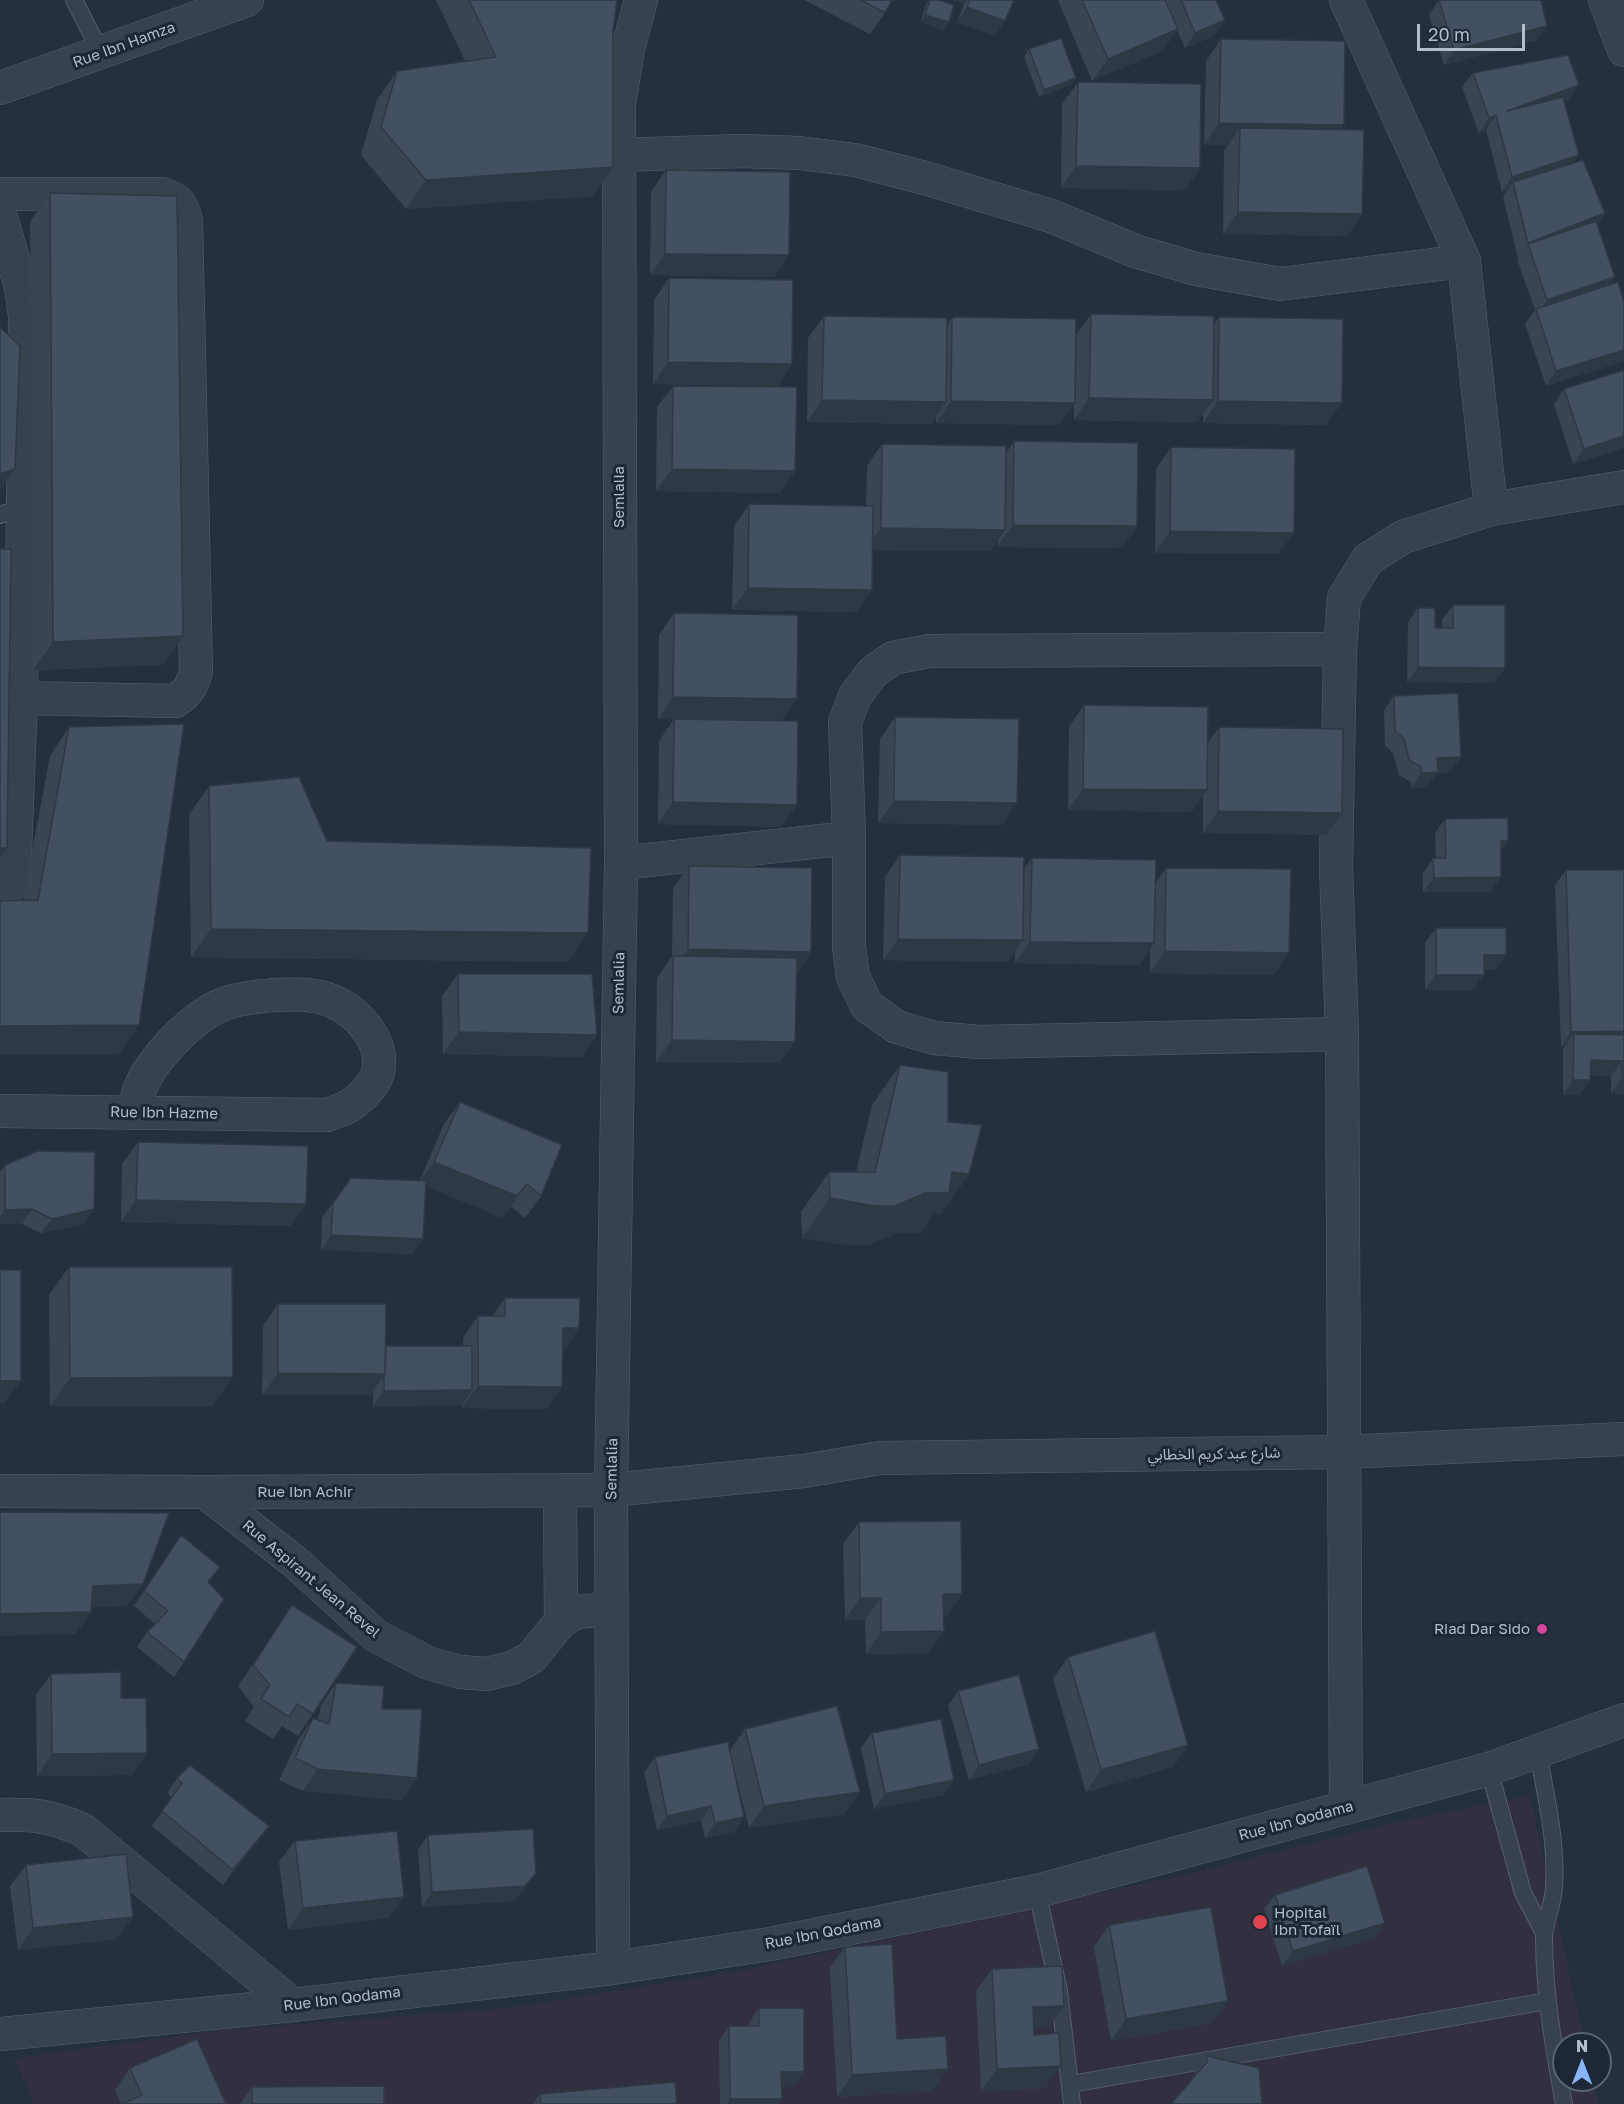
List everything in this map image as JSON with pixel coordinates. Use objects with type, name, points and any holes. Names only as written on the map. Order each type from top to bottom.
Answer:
[{"type":"street","name":"Rue Ibn Hamza","points":[[0,88],[247,0]]},
{"type":"street","name":"Semlalia","points":[[614,1968],[611,1490],[621,863],[618,155],[619,104],[628,49],[641,0]]},
{"type":"street","points":[[1346,0],[1464,261],[1491,509]]},
{"type":"street","points":[[1605,0],[1624,50]]},
{"type":"street","points":[[618,155],[742,151],[799,153],[855,160],[925,178],[1050,216],[1135,251],[1196,269],[1280,284],[1464,261]]},
{"type":"street","points":[[0,194],[162,194],[177,199],[183,208],[186,221],[196,671],[192,687],[175,701],[21,698]]},
{"type":"street","points":[[0,214],[21,287],[25,316],[12,511],[21,698],[14,877],[10,886],[0,894]]},
{"type":"street","points":[[1346,1808],[1342,1034],[1336,867],[1340,649],[1344,598],[1368,559],[1403,537],[1491,509],[1624,487]]},
{"type":"street","points":[[1340,649],[929,651],[893,658],[873,672],[855,696],[845,723],[849,838],[849,947],[853,977],[867,1006],[897,1027],[934,1038],[979,1042],[1342,1034]]},
{"type":"street","points":[[621,863],[849,838]]},
{"type":"street","name":"Rue Ibn Hazme","points":[[0,1111],[134,1113],[327,1115],[354,1103],[365,1093],[378,1074],[378,1054],[373,1038],[355,1013],[330,1000],[298,994],[258,997],[223,1004],[185,1028],[152,1066],[139,1089],[134,1113]]},
{"type":"street","name":"شارع عبد كريم الخطابي","points":[[611,1490],[804,1471],[880,1458],[1343,1452],[1624,1439]]},
{"type":"street","points":[[560,1490],[561,1621],[577,1612],[611,1609]]},
{"type":"street","name":"Rue Ibn Achir","points":[[0,1491],[611,1490]]},
{"type":"street","name":"Rue Aspirant Jean Revel","points":[[205,1492],[295,1562],[376,1636],[428,1663],[460,1672],[487,1674],[512,1668],[531,1658],[561,1621]]},
{"type":"street","name":"Rue Ibn Qodama","points":[[0,2034],[293,2005],[614,1968],[770,1944],[1037,1891],[1489,1769],[1624,1720]]},
{"type":"street","points":[[0,1815],[36,1814],[62,1821],[82,1830],[293,2005]]},
{"type":"lane","points":[[74,0],[101,53]]},
{"type":"lane","points":[[1538,1752],[1552,1832],[1554,1887],[1544,1934],[1547,2001],[1564,2104]]},
{"type":"lane","points":[[1489,1769],[1523,1893],[1544,1934]]},
{"type":"lane","points":[[1037,1891],[1059,1991],[1072,2104]]},
{"type":"lane","points":[[1071,2084],[1547,2001]]},
{"type":"shaded area","name":"Hopital Ibn Tofaïl","points":[[1530,1796],[1582,2032],[1552,2032],[1552,2092],[1596,2092],[1598,2104],[34,2104],[14,2058],[222,2030],[508,2008],[739,1971],[1187,1874],[1415,1818]]},
{"type":"building","points":[[469,0],[617,0],[613,31],[613,167],[426,180],[381,127],[397,71],[496,57]]},
{"type":"building","points":[[861,0],[892,0],[885,13]]},
{"type":"building","points":[[930,0],[939,0],[954,5],[949,22],[925,15]]},
{"type":"building","points":[[970,0],[1014,0],[1005,21],[967,7]]},
{"type":"building","points":[[1082,0],[1165,0],[1178,29],[1108,59]]},
{"type":"building","points":[[1181,0],[1216,0],[1225,20],[1195,33]]},
{"type":"building","points":[[1439,0],[1541,0],[1547,26],[1454,50]]},
{"type":"building","points":[[1061,38],[1076,78],[1044,90],[1029,49]]},
{"type":"building","points":[[1221,39],[1345,41],[1344,125],[1219,123]]},
{"type":"building","points":[[1568,55],[1579,85],[1507,111],[1563,97],[1579,155],[1512,177],[1496,115],[1489,118],[1473,73]]},
{"type":"building","points":[[1078,82],[1201,84],[1200,168],[1076,166]]},
{"type":"building","points":[[1240,128],[1364,130],[1362,214],[1238,212]]},
{"type":"building","points":[[1583,160],[1605,213],[1528,243],[1513,182]]},
{"type":"building","points":[[666,170],[790,172],[789,255],[665,254]]},
{"type":"building","points":[[50,193],[177,196],[183,636],[53,642]]},
{"type":"building","points":[[1596,221],[1615,277],[1547,300],[1528,244]]},
{"type":"building","points":[[669,278],[793,280],[792,364],[668,362]]},
{"type":"building","points":[[1618,282],[1624,302],[1624,350],[1556,371],[1536,309]]},
{"type":"building","points":[[1091,314],[1214,316],[1213,400],[1089,398]]},
{"type":"building","points":[[824,316],[947,318],[946,402],[822,400]]},
{"type":"building","points":[[952,317],[1076,319],[1075,403],[951,401]]},
{"type":"building","points":[[1219,317],[1343,319],[1342,403],[1218,401]]},
{"type":"building","points":[[0,327],[20,346],[15,469],[0,474]]},
{"type":"building","points":[[1624,370],[1624,436],[1584,449],[1564,389]]},
{"type":"building","points":[[673,386],[797,387],[795,471],[672,469]]},
{"type":"building","points":[[1014,441],[1138,443],[1137,526],[1013,525]]},
{"type":"building","points":[[882,444],[1006,446],[1005,530],[881,528]]},
{"type":"building","points":[[1171,447],[1295,449],[1294,533],[1170,531]]},
{"type":"building","points":[[749,504],[873,506],[872,590],[748,588]]},
{"type":"building","points":[[0,549],[11,549],[7,848],[0,848]]},
{"type":"building","points":[[1453,605],[1505,605],[1505,668],[1418,667],[1418,608],[1435,608],[1435,628],[1453,628]]},
{"type":"building","points":[[674,613],[798,615],[797,699],[673,697]]},
{"type":"building","points":[[1458,693],[1461,757],[1437,758],[1438,772],[1421,773],[1421,767],[1409,760],[1404,738],[1395,731],[1394,696]]},
{"type":"building","points":[[1084,705],[1208,707],[1207,790],[1083,789]]},
{"type":"building","points":[[895,717],[1019,719],[1017,803],[894,801]]},
{"type":"building","points":[[674,719],[798,721],[797,805],[673,802]]},
{"type":"building","points":[[184,724],[139,1025],[0,1026],[0,901],[38,900],[69,727]]},
{"type":"building","points":[[1219,727],[1343,729],[1342,813],[1218,811]]},
{"type":"building","points":[[299,777],[327,841],[591,848],[588,933],[211,929],[209,786]]},
{"type":"building","points":[[1508,818],[1508,841],[1501,841],[1501,877],[1434,878],[1433,858],[1446,858],[1445,819]]},
{"type":"building","points":[[900,855],[1024,857],[1023,940],[898,939]]},
{"type":"building","points":[[1032,858],[1156,860],[1154,943],[1030,942]]},
{"type":"building","points":[[689,866],[812,868],[811,952],[688,949]]},
{"type":"building","points":[[1166,868],[1291,869],[1289,953],[1165,951]]},
{"type":"building","points":[[1566,870],[1624,870],[1624,1031],[1571,1032]]},
{"type":"building","points":[[1436,928],[1506,928],[1506,955],[1484,955],[1484,975],[1436,975]]},
{"type":"building","points":[[673,956],[797,958],[795,1042],[672,1040]]},
{"type":"building","points":[[458,974],[592,974],[597,1035],[459,1032]]},
{"type":"building","points":[[1574,1034],[1624,1035],[1624,1078],[1622,1078],[1622,1061],[1591,1060],[1590,1080],[1573,1080]]},
{"type":"building","points":[[900,1065],[948,1072],[948,1122],[982,1125],[969,1174],[952,1172],[949,1193],[925,1193],[895,1206],[876,1206],[830,1198],[829,1172],[875,1172]]},
{"type":"building","points":[[460,1102],[562,1145],[541,1196],[527,1184],[517,1196],[434,1162]]},
{"type":"building","points":[[138,1142],[308,1146],[306,1204],[136,1200]]},
{"type":"building","points":[[38,1151],[95,1152],[94,1209],[52,1219],[32,1209],[5,1210],[5,1165]]},
{"type":"building","points":[[351,1178],[426,1181],[423,1239],[331,1235],[333,1203]]},
{"type":"building","points":[[69,1267],[232,1267],[233,1377],[70,1378]]},
{"type":"building","points":[[0,1270],[21,1270],[21,1381],[0,1381]]},
{"type":"building","points":[[505,1298],[580,1298],[579,1328],[563,1328],[562,1387],[478,1386],[478,1316],[505,1316]]},
{"type":"building","points":[[278,1304],[386,1304],[385,1374],[278,1373]]},
{"type":"building","points":[[386,1346],[472,1346],[472,1390],[384,1391]]},
{"type":"building","points":[[0,1512],[169,1513],[143,1584],[93,1586],[91,1612],[0,1614]]},
{"type":"building","points":[[961,1521],[962,1594],[943,1594],[944,1631],[881,1632],[881,1598],[860,1598],[859,1522]]},
{"type":"building","points":[[181,1535],[220,1567],[208,1582],[224,1599],[184,1662],[147,1632],[168,1611],[144,1591]]},
{"type":"building","points":[[292,1605],[357,1647],[313,1714],[297,1704],[289,1717],[261,1699],[270,1685],[253,1665]]},
{"type":"building","points":[[1155,1631],[1188,1745],[1101,1770],[1068,1657]]},
{"type":"building","points":[[121,1672],[121,1698],[146,1698],[147,1753],[52,1754],[51,1674]]},
{"type":"building","points":[[1019,1675],[1039,1749],[979,1765],[958,1691]]},
{"type":"building","points":[[336,1683],[384,1686],[382,1709],[422,1709],[417,1778],[318,1769],[295,1758],[313,1718],[329,1724]]},
{"type":"building","points":[[837,1706],[860,1792],[764,1806],[745,1729]]},
{"type":"building","points":[[941,1719],[954,1780],[885,1794],[872,1733]]},
{"type":"building","points":[[728,1742],[744,1817],[715,1823],[711,1806],[667,1816],[655,1757]]},
{"type":"building","points":[[190,1765],[269,1826],[233,1870],[162,1811],[182,1783],[177,1778]]},
{"type":"building","points":[[533,1829],[536,1873],[525,1886],[432,1892],[428,1835]]},
{"type":"building","points":[[397,1831],[404,1897],[303,1908],[295,1841]]},
{"type":"building","points":[[126,1854],[133,1917],[33,1928],[26,1865]]},
{"type":"building","points":[[1367,1866],[1385,1923],[1293,1951],[1275,1895]]},
{"type":"building","points":[[1211,1907],[1228,2001],[1126,2019],[1109,1925]]},
{"type":"building","points":[[892,1944],[897,2039],[946,2036],[948,2069],[852,2075],[845,1947]]},
{"type":"building","points":[[1062,1966],[1064,2006],[1033,2007],[1034,2035],[1059,2033],[1061,2066],[997,2069],[992,1969]]},
{"type":"building","points":[[759,2008],[804,2008],[804,2072],[781,2072],[782,2099],[730,2099],[729,2026],[759,2026]]},
{"type":"building","points":[[197,2039],[226,2104],[122,2104],[142,2095],[130,2068]]},
{"type":"building","points":[[1207,2056],[1259,2068],[1262,2104],[1171,2104],[1207,2062]]},
{"type":"building","points":[[675,2082],[677,2104],[541,2104],[540,2094]]},
{"type":"building","points":[[384,2086],[384,2104],[252,2104],[252,2087]]},
{"type":"place","name":"Riad Dar Sido","points":[[1542,1629]]},
{"type":"place","name":"Hopital Ibn Tofaïl","points":[[1260,1922]]}]
